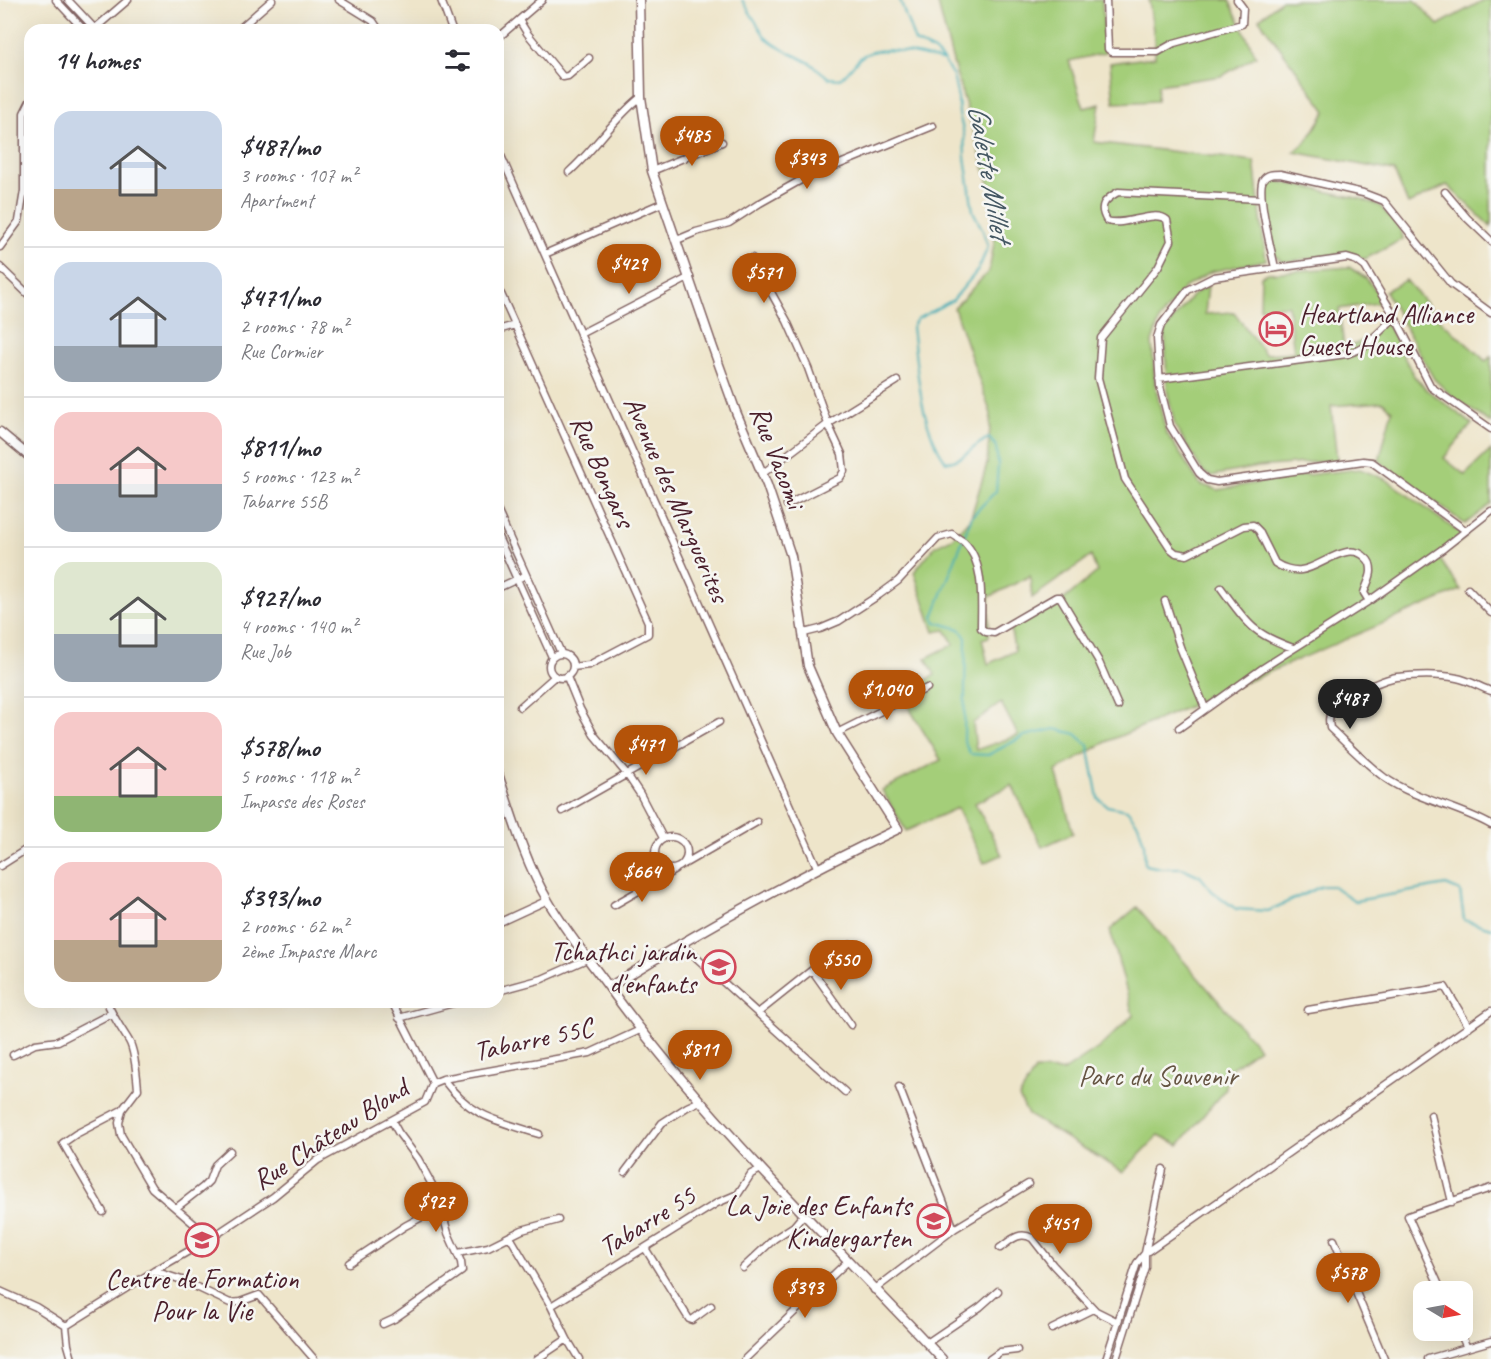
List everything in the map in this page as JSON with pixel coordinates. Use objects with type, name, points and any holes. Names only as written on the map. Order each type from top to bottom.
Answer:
[{"type":"street","points":[[56,0],[78,24]]},
{"type":"street","points":[[68,0],[90,24]]},
{"type":"street","points":[[101,24],[128,0]]},
{"type":"street","points":[[245,24],[272,0]]},
{"type":"street","points":[[339,0],[375,24]]},
{"type":"street","points":[[441,0],[450,24]]},
{"type":"street","points":[[504,33],[542,0]]},
{"type":"street","name":"Rue Vacomi","points":[[639,0],[641,98],[652,171],[662,204],[677,240],[736,412],[762,474],[791,556],[808,666],[837,733],[898,829],[817,867]]},
{"type":"street","points":[[1106,0],[1108,49],[1113,52],[1158,51],[1174,43],[1242,24],[1243,8],[1237,0]]},
{"type":"street","points":[[519,20],[563,77],[568,76],[589,58]]},
{"type":"street","points":[[569,172],[587,156],[616,119],[641,98]]},
{"type":"street","points":[[0,247],[19,221],[24,191],[24,113]]},
{"type":"street","points":[[677,240],[729,223],[801,180],[933,126]]},
{"type":"street","points":[[652,171],[722,142]]},
{"type":"street","name":"Avenue des Marguerites","points":[[504,163],[817,867]]},
{"type":"street","points":[[1275,268],[1261,199],[1264,178],[1271,174],[1280,174],[1363,193],[1384,201],[1451,284],[1491,313]]},
{"type":"street","points":[[1261,199],[1118,192],[1104,204],[1102,213],[1107,221],[1116,224],[1156,216],[1164,217],[1167,220],[1171,241],[1158,267],[1101,338],[1098,378],[1125,479],[1171,549],[1176,553],[1187,555],[1244,526],[1253,525],[1259,531],[1275,563],[1280,567],[1304,570],[1347,551],[1365,556],[1370,563],[1371,573],[1364,593],[1369,601]]},
{"type":"street","points":[[1445,192],[1491,241]]},
{"type":"street","points":[[544,254],[662,204]]},
{"type":"street","points":[[752,258],[797,339],[828,424],[842,454],[844,471],[840,478],[787,505]]},
{"type":"street","points":[[1465,530],[1372,462],[1363,461],[1217,482],[1207,480],[1199,473],[1170,426],[1159,379],[1157,338],[1161,325],[1188,290],[1215,277],[1347,258],[1365,267],[1395,317],[1431,387],[1491,429]]},
{"type":"street","points":[[0,267],[24,290]]},
{"type":"street","points":[[580,334],[690,277]]},
{"type":"street","name":"Rue Bongars","points":[[504,301],[648,622],[648,634],[589,665],[573,667]]},
{"type":"street","points":[[1159,379],[1347,354],[1363,348],[1395,317]]},
{"type":"street","points":[[504,328],[515,325]]},
{"type":"street","points":[[762,474],[828,424],[897,381]]},
{"type":"street","points":[[0,432],[24,453]]},
{"type":"street","points":[[1179,728],[1293,648],[1369,601],[1444,548],[1491,511]]},
{"type":"street","points":[[504,526],[561,653],[570,657],[573,667],[567,677]]},
{"type":"street","points":[[804,633],[839,621],[879,595],[904,575],[938,538],[952,534],[963,541],[972,554],[979,573],[981,628],[986,632],[994,633],[1056,597],[1060,597],[1098,660],[1118,706]]},
{"type":"street","points":[[504,551],[552,657],[549,668],[554,676],[567,677]]},
{"type":"street","points":[[504,585],[526,575]]},
{"type":"street","points":[[1221,588],[1247,623],[1258,633],[1293,648]]},
{"type":"street","points":[[1468,589],[1491,613]]},
{"type":"street","points":[[1165,601],[1180,647],[1205,708]]},
{"type":"street","points":[[552,657],[561,653]]},
{"type":"street","points":[[520,707],[554,676]]},
{"type":"street","points":[[1491,691],[1458,678],[1424,676],[1394,678],[1338,704],[1328,720],[1330,728],[1386,778],[1416,794],[1478,817],[1491,825]]},
{"type":"street","points":[[567,677],[594,735],[626,773],[653,815],[663,838]]},
{"type":"street","points":[[837,733],[927,688]]},
{"type":"street","points":[[561,811],[719,722]]},
{"type":"street","points":[[504,790],[525,848],[548,900],[587,959],[640,1030],[761,1169],[942,1359]]},
{"type":"street","points":[[614,905],[757,822]]},
{"type":"street","points":[[657,880],[658,862],[655,849],[663,838],[677,838],[686,847],[700,855]]},
{"type":"street","points":[[684,864],[687,855],[686,847]]},
{"type":"street","points":[[0,866],[24,851]]},
{"type":"street","points":[[658,862],[665,868],[675,870]]},
{"type":"street","points":[[609,987],[680,943],[817,867]]},
{"type":"street","points":[[504,920],[548,900]]},
{"type":"street","points":[[680,943],[845,1092]]},
{"type":"street","points":[[758,1013],[812,970],[850,945]]},
{"type":"street","points":[[504,990],[542,980],[587,959]]},
{"type":"street","points":[[812,970],[851,1025]]},
{"type":"street","points":[[1308,1010],[1446,987],[1468,1027]]},
{"type":"street","points":[[110,1008],[130,1042],[137,1075],[138,1089],[122,1110],[119,1123],[121,1135],[153,1188],[200,1230],[214,1236]]},
{"type":"street","points":[[395,1008],[433,1083]]},
{"type":"street","points":[[399,1018],[435,1008]]},
{"type":"street","points":[[1106,1359],[1137,1263],[1145,1253],[1491,1011]]},
{"type":"street","points":[[13,1055],[35,1044],[58,1041],[112,1013]]},
{"type":"street","name":"Tabarre 55C","points":[[433,1083],[443,1079],[590,1053],[640,1030]]},
{"type":"street","points":[[443,1079],[462,1100],[492,1120],[539,1134]]},
{"type":"street","name":"Rue Château Blond","points":[[66,1326],[154,1270],[214,1236],[273,1197],[318,1160],[425,1102],[433,1083]]},
{"type":"street","points":[[899,1087],[954,1229]]},
{"type":"street","points":[[625,1172],[662,1124],[700,1101]]},
{"type":"street","points":[[103,1212],[63,1143],[122,1110]]},
{"type":"street","points":[[1431,1114],[1452,1202]]},
{"type":"street","points":[[383,1324],[394,1319],[462,1271],[458,1254],[448,1233],[442,1206],[418,1159],[392,1121]]},
{"type":"street","points":[[176,1208],[209,1181],[215,1165],[230,1152]]},
{"type":"street","name":"Tabarre 55","points":[[551,1306],[717,1203],[738,1194],[751,1174],[761,1169]]},
{"type":"street","points":[[1116,1359],[1145,1267],[1145,1253],[1163,1169]]},
{"type":"street","points":[[874,1290],[954,1229],[1028,1184]]},
{"type":"street","points":[[1437,1281],[1408,1216],[1491,1188]]},
{"type":"street","points":[[349,1263],[405,1226],[442,1206]]},
{"type":"street","points":[[743,1268],[774,1239],[794,1226],[804,1214]]},
{"type":"street","points":[[458,1254],[488,1247],[522,1230],[558,1220]]},
{"type":"street","points":[[1000,1248],[1018,1235],[1032,1238],[1053,1265],[1094,1309],[1118,1322]]},
{"type":"street","points":[[510,1237],[579,1359]]},
{"type":"street","points":[[1334,1240],[1384,1359]]},
{"type":"street","points":[[645,1248],[689,1319],[692,1320],[711,1306]]},
{"type":"street","points":[[745,1359],[848,1261]]},
{"type":"street","points":[[154,1270],[182,1280],[230,1303],[240,1302],[260,1294],[314,1359]]},
{"type":"street","points":[[0,1291],[36,1307],[66,1326],[72,1359]]},
{"type":"street","points":[[927,1343],[980,1307],[998,1291]]},
{"type":"street","points":[[1052,1329],[1094,1309]]},
{"type":"street","points":[[537,1359],[567,1339]]},
{"type":"street","points":[[1464,1341],[1467,1348]]},
{"type":"street","points":[[1428,1359],[1491,1341]]},
{"type":"street","points":[[990,1359],[1000,1352],[1017,1350]]},
{"type":"green space","points":[[937,0],[1102,0],[1105,53],[1069,61],[1084,108],[1100,104],[1094,142],[1254,161],[1266,260],[1210,272],[1184,288],[1160,319],[1152,342],[1155,385],[1166,432],[1200,484],[1218,490],[1288,477],[1360,469],[1387,480],[1467,536],[1439,558],[1461,590],[1106,742],[1056,771],[1073,833],[1042,847],[1012,785],[975,803],[1002,855],[984,863],[957,808],[906,831],[882,790],[941,760],[901,695],[935,675],[926,658],[954,644],[945,630],[934,632],[914,572],[935,546],[952,538],[970,520],[987,464],[991,414],[954,308],[989,271],[999,216],[954,66]],"holes":[[[1091,556],[1097,572],[1062,601],[1010,627],[1015,651],[988,664],[982,639],[989,637],[989,597],[1030,576],[1032,598]],[[1001,703],[1018,735],[976,750],[973,723]]]},
{"type":"green space","points":[[1149,0],[1229,0],[1256,56],[1222,76],[1158,85],[1157,101],[1114,103],[1110,63],[1155,57]]},
{"type":"green space","points":[[1282,0],[1415,0],[1438,25],[1484,0],[1491,0],[1491,227],[1447,185],[1408,204],[1394,171],[1294,152],[1307,141],[1326,111],[1259,19]]},
{"type":"green space","points":[[1272,180],[1362,199],[1380,206],[1401,230],[1403,239],[1365,259],[1346,254],[1282,262],[1274,254],[1265,192],[1267,184]]},
{"type":"green space","points":[[1349,267],[1366,278],[1384,302],[1339,309],[1344,346],[1356,344],[1367,337],[1384,318],[1414,376],[1427,390],[1472,424],[1444,458],[1465,475],[1491,450],[1491,504],[1465,524],[1379,461],[1392,410],[1383,402],[1331,406],[1337,460],[1258,467],[1211,476],[1203,472],[1175,426],[1167,390],[1165,330],[1192,296],[1208,285],[1205,314],[1234,312],[1265,354],[1294,352],[1288,305],[1260,308],[1261,276],[1268,273]]},
{"type":"green space","points":[[1406,280],[1440,320],[1486,361],[1491,356],[1491,423],[1455,399],[1434,379],[1385,291]]},
{"type":"green space","name":"Parc du Souvenir","points":[[1137,907],[1259,1048],[1226,1072],[1226,1088],[1179,1145],[1159,1135],[1123,1172],[1028,1115],[1019,1097],[1035,1070],[1064,1071],[1100,1047],[1133,1015],[1110,930]]},
{"type":"waterway","name":"Galette Millet","points":[[742,0],[766,38],[810,63],[829,78],[840,79],[868,53],[889,50],[944,61],[953,76],[964,134],[973,211],[988,247],[978,270],[953,300],[917,319],[912,327],[925,414],[930,431],[946,462],[958,459],[989,438],[996,446],[998,464],[996,491],[972,516],[933,617],[936,622],[960,629],[966,638],[964,741],[970,754],[988,755],[1024,736],[1055,729],[1076,734],[1088,745],[1098,798],[1107,806],[1127,810],[1138,824],[1144,843],[1145,865],[1182,868],[1200,876],[1212,891],[1236,909],[1268,911],[1322,886],[1333,886],[1355,901],[1446,885],[1460,891],[1464,920],[1491,928]]},
{"type":"waterway","points":[[900,0],[915,42],[934,51],[943,60]]},
{"type":"place","name":"Heartland Alliance Guest House","points":[[1276,329]]},
{"type":"place","name":"Tchathci jardin d'enfants","points":[[719,967]]},
{"type":"place","name":"La Joie des Enfants Kindergarten","points":[[934,1221]]},
{"type":"place","name":"Centre de Formation Pour la Vie","points":[[202,1240]]}]
